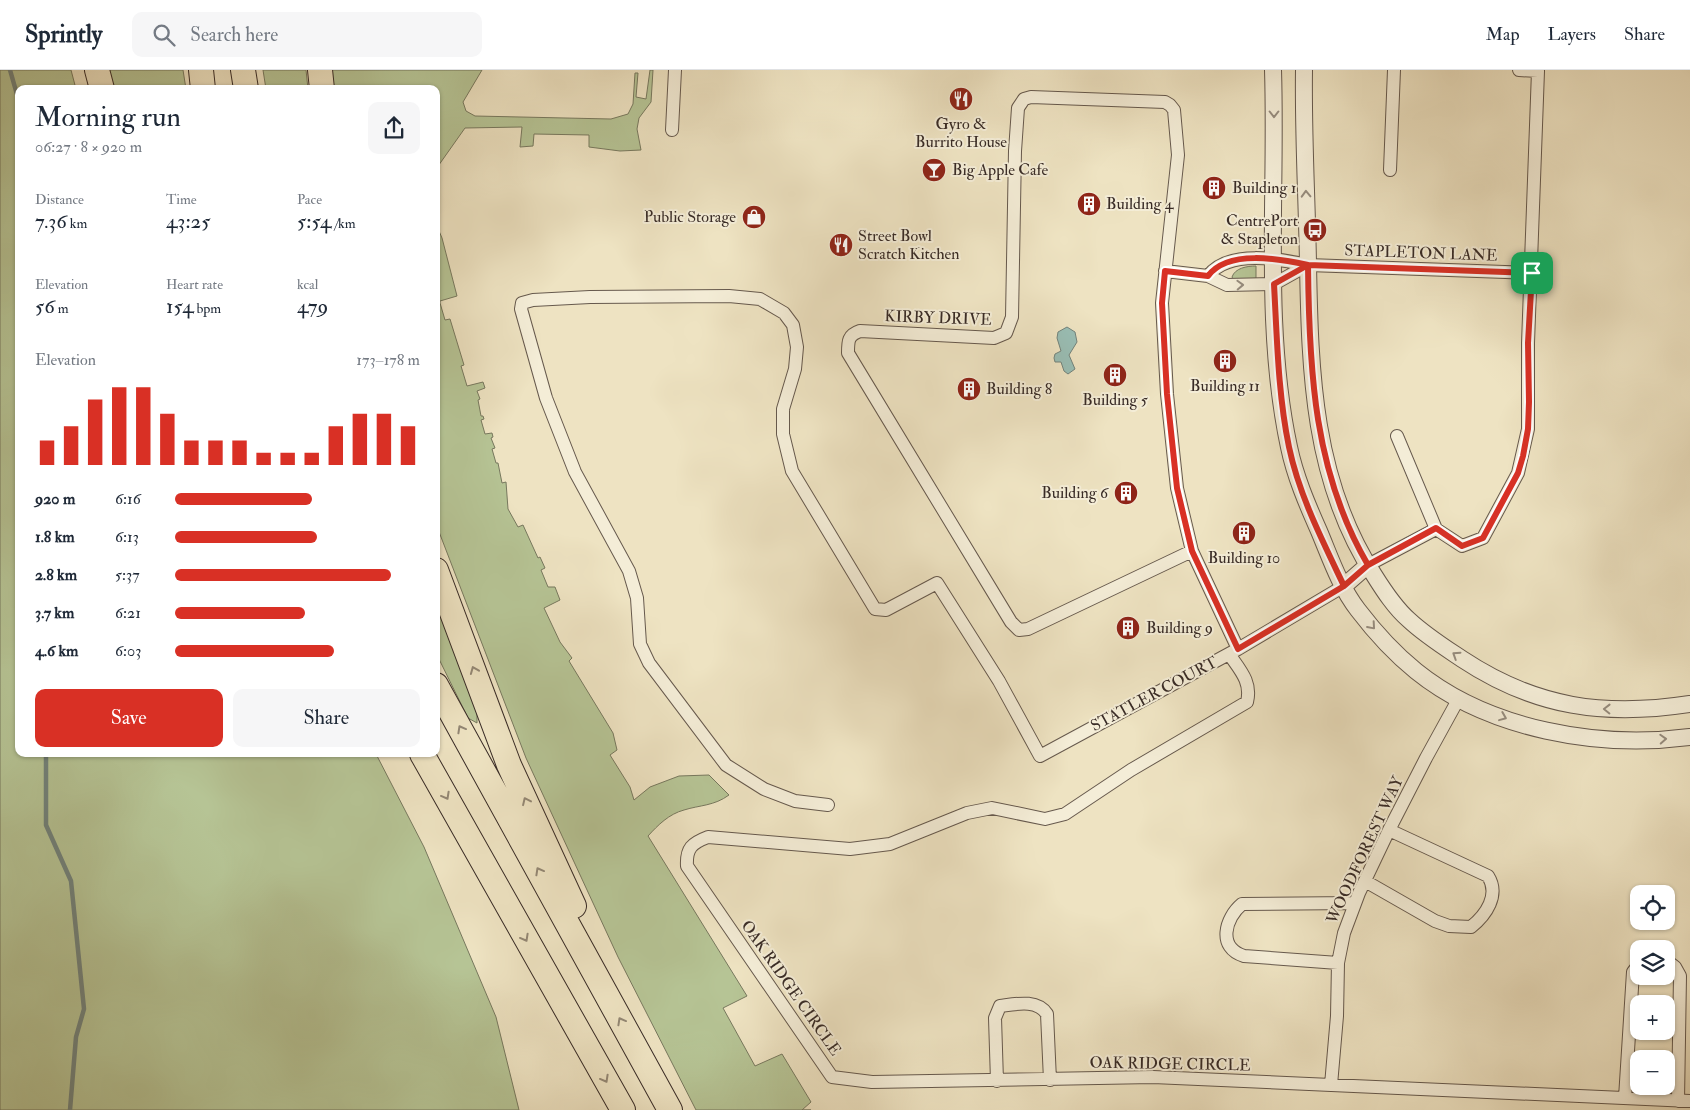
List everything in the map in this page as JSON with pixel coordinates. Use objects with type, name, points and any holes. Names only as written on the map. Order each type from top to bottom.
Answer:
[{"type":"highway","points":[[201,70],[203,85]]},
{"type":"highway","points":[[243,70],[245,85]]},
{"type":"highway","points":[[440,581],[509,765],[575,908],[588,960]]},
{"type":"highway","points":[[440,692],[670,1110]]},
{"type":"highway","points":[[424,757],[623,1110]]},
{"type":"street","points":[[672,130],[675,70]]},
{"type":"street","points":[[1273,70],[1274,284],[1281,394],[1289,448],[1311,512],[1344,586],[1357,609],[1383,639],[1416,672],[1459,698],[1531,728],[1590,739],[1615,741],[1690,737]]},
{"type":"street","points":[[1304,70],[1309,342],[1321,444],[1332,487],[1358,548],[1368,565],[1387,595],[1408,620],[1439,644],[1477,669],[1528,693],[1558,704],[1590,708],[1651,710],[1690,704]]},
{"type":"street","points":[[1390,170],[1394,70]]},
{"type":"street","points":[[1397,436],[1436,528],[1462,546],[1483,538],[1518,473],[1528,429],[1528,343],[1538,71],[1519,70]]},
{"type":"street","name":"KIRBY DRIVE","points":[[1192,551],[1028,629],[1019,630],[1006,613],[848,353],[849,339],[853,333],[860,331],[994,338],[1006,333],[1012,317],[1015,150],[1018,108],[1024,99],[1031,97],[1165,102],[1170,104],[1174,110],[1178,155],[1162,303],[1167,394],[1177,488],[1192,551],[1218,607],[1234,651]]},
{"type":"street","points":[[1208,276],[1213,269],[1249,258],[1274,258],[1308,265]]},
{"type":"street","points":[[1165,271],[1208,276],[1227,285],[1274,284],[1308,265]]},
{"type":"street","name":"STAPLETON LANE","points":[[1308,265],[1532,273]]},
{"type":"street","name":"STATLER COURT","points":[[828,805],[795,800],[764,789],[726,765],[649,663],[640,644],[637,598],[629,571],[575,472],[546,398],[522,303],[533,300],[590,297],[728,296],[760,299],[784,313],[793,325],[797,347],[784,409],[784,434],[792,471],[874,609],[886,610],[937,583],[999,682],[1040,756],[1234,651],[1344,586],[1368,565]]},
{"type":"street","points":[[1368,565],[1436,528]]},
{"type":"street","name":"OAK RIDGE CIRCLE","points":[[1234,651],[1249,682],[1250,692],[1247,702],[1130,770],[1064,814],[1045,819],[992,808],[967,813],[890,844],[850,849],[708,837],[692,843],[686,853],[687,866],[832,1077],[872,1082],[1153,1077],[1684,1101]]},
{"type":"street","name":"WOODFOREST WAY","points":[[1331,1085],[1337,1016],[1338,963],[1344,934],[1364,881],[1426,758],[1459,698]]},
{"type":"street","points":[[1364,881],[1435,921],[1449,926],[1471,927],[1484,916],[1492,889],[1488,876],[1389,830]]},
{"type":"street","points":[[1338,963],[1235,954],[1230,948],[1227,937],[1228,923],[1235,910],[1242,904],[1355,903]]},
{"type":"street","points":[[1675,967],[1680,976],[1684,1101]]},
{"type":"street","points":[[1625,1098],[1632,985]]},
{"type":"street","points":[[997,1081],[995,1018],[1000,1006],[1020,1003],[1037,1005],[1047,1014],[1050,1080]]},
{"type":"green space","points":[[0,70],[71,70],[75,85],[15,85],[15,757],[378,757],[424,847],[496,1017],[519,1110],[0,1110]]},
{"type":"green space","points":[[106,70],[183,70],[185,85],[109,85]]},
{"type":"green space","points":[[263,70],[306,70],[308,85],[265,85]]},
{"type":"green space","points":[[329,70],[482,70],[463,102],[466,111],[475,116],[611,119],[628,114],[633,104],[635,73],[638,73],[636,97],[646,99],[650,70],[653,70],[651,102],[639,118],[637,129],[641,150],[620,151],[589,147],[589,135],[534,134],[533,146],[520,147],[522,127],[465,128],[440,163],[440,85],[332,85]]},
{"type":"green space","points":[[440,233],[442,238],[457,296],[440,301]]},
{"type":"green space","points":[[1256,266],[1256,279],[1233,279],[1232,277],[1236,271],[1245,267]]},
{"type":"green space","points":[[440,303],[445,320],[450,319],[464,365],[461,366],[467,386],[483,382],[485,388],[477,391],[480,399],[478,400],[481,416],[484,419],[481,420],[485,434],[492,433],[493,437],[491,438],[495,448],[492,449],[496,463],[498,463],[502,483],[506,482],[508,509],[518,527],[523,525],[538,558],[540,557],[545,568],[541,570],[548,587],[555,587],[560,600],[544,608],[560,642],[572,658],[569,661],[613,733],[617,750],[610,755],[630,787],[634,800],[650,787],[679,776],[709,775],[729,795],[712,803],[673,814],[648,836],[747,996],[723,1008],[755,1066],[782,1054],[811,1102],[802,1110],[696,1110],[618,957],[526,758],[440,534]]},
{"type":"green space","points":[[440,611],[477,709],[477,723],[468,718],[440,661]]},
{"type":"water","points":[[1067,327],[1075,332],[1077,342],[1069,355],[1075,369],[1068,374],[1064,371],[1061,362],[1055,362],[1054,358],[1055,354],[1061,351],[1057,338],[1058,332]]},
{"type":"waterway","points":[[10,70],[15,88]]},
{"type":"waterway","points":[[46,757],[46,825],[71,881],[84,1009],[76,1037],[70,1110]]},
{"type":"place","name":"Gyro & Burrito House","points":[[961,99]]},
{"type":"place","name":"Big Apple Cafe","points":[[934,170]]},
{"type":"place","name":"Building 1","points":[[1214,188]]},
{"type":"place","name":"Building 4","points":[[1089,204]]},
{"type":"place","name":"Public Storage","points":[[754,217]]},
{"type":"place","name":"CentrePort & Stapleton","points":[[1315,230]]},
{"type":"place","name":"Street Bowl Scratch Kitchen","points":[[841,245]]},
{"type":"place","name":"Building 11","points":[[1225,361]]},
{"type":"place","name":"Building 5","points":[[1115,375]]},
{"type":"place","name":"Building 8","points":[[969,389]]},
{"type":"place","name":"Building 6","points":[[1126,493]]},
{"type":"place","name":"Building 10","points":[[1244,533]]},
{"type":"place","name":"Building 9","points":[[1128,628]]},
{"type":"route","points":[[1532,273],[1433,271],[1308,265],[1274,284],[1281,394],[1289,448],[1304,495],[1344,586],[1368,565],[1358,548],[1332,487],[1321,444],[1313,393],[1309,342],[1308,265],[1274,258],[1249,258],[1213,269],[1208,276],[1165,271],[1162,303],[1167,394],[1177,488],[1192,551],[1238,649],[1344,586],[1368,565],[1436,528],[1462,546],[1483,538],[1518,473],[1528,429],[1528,343],[1532,273]]}]
